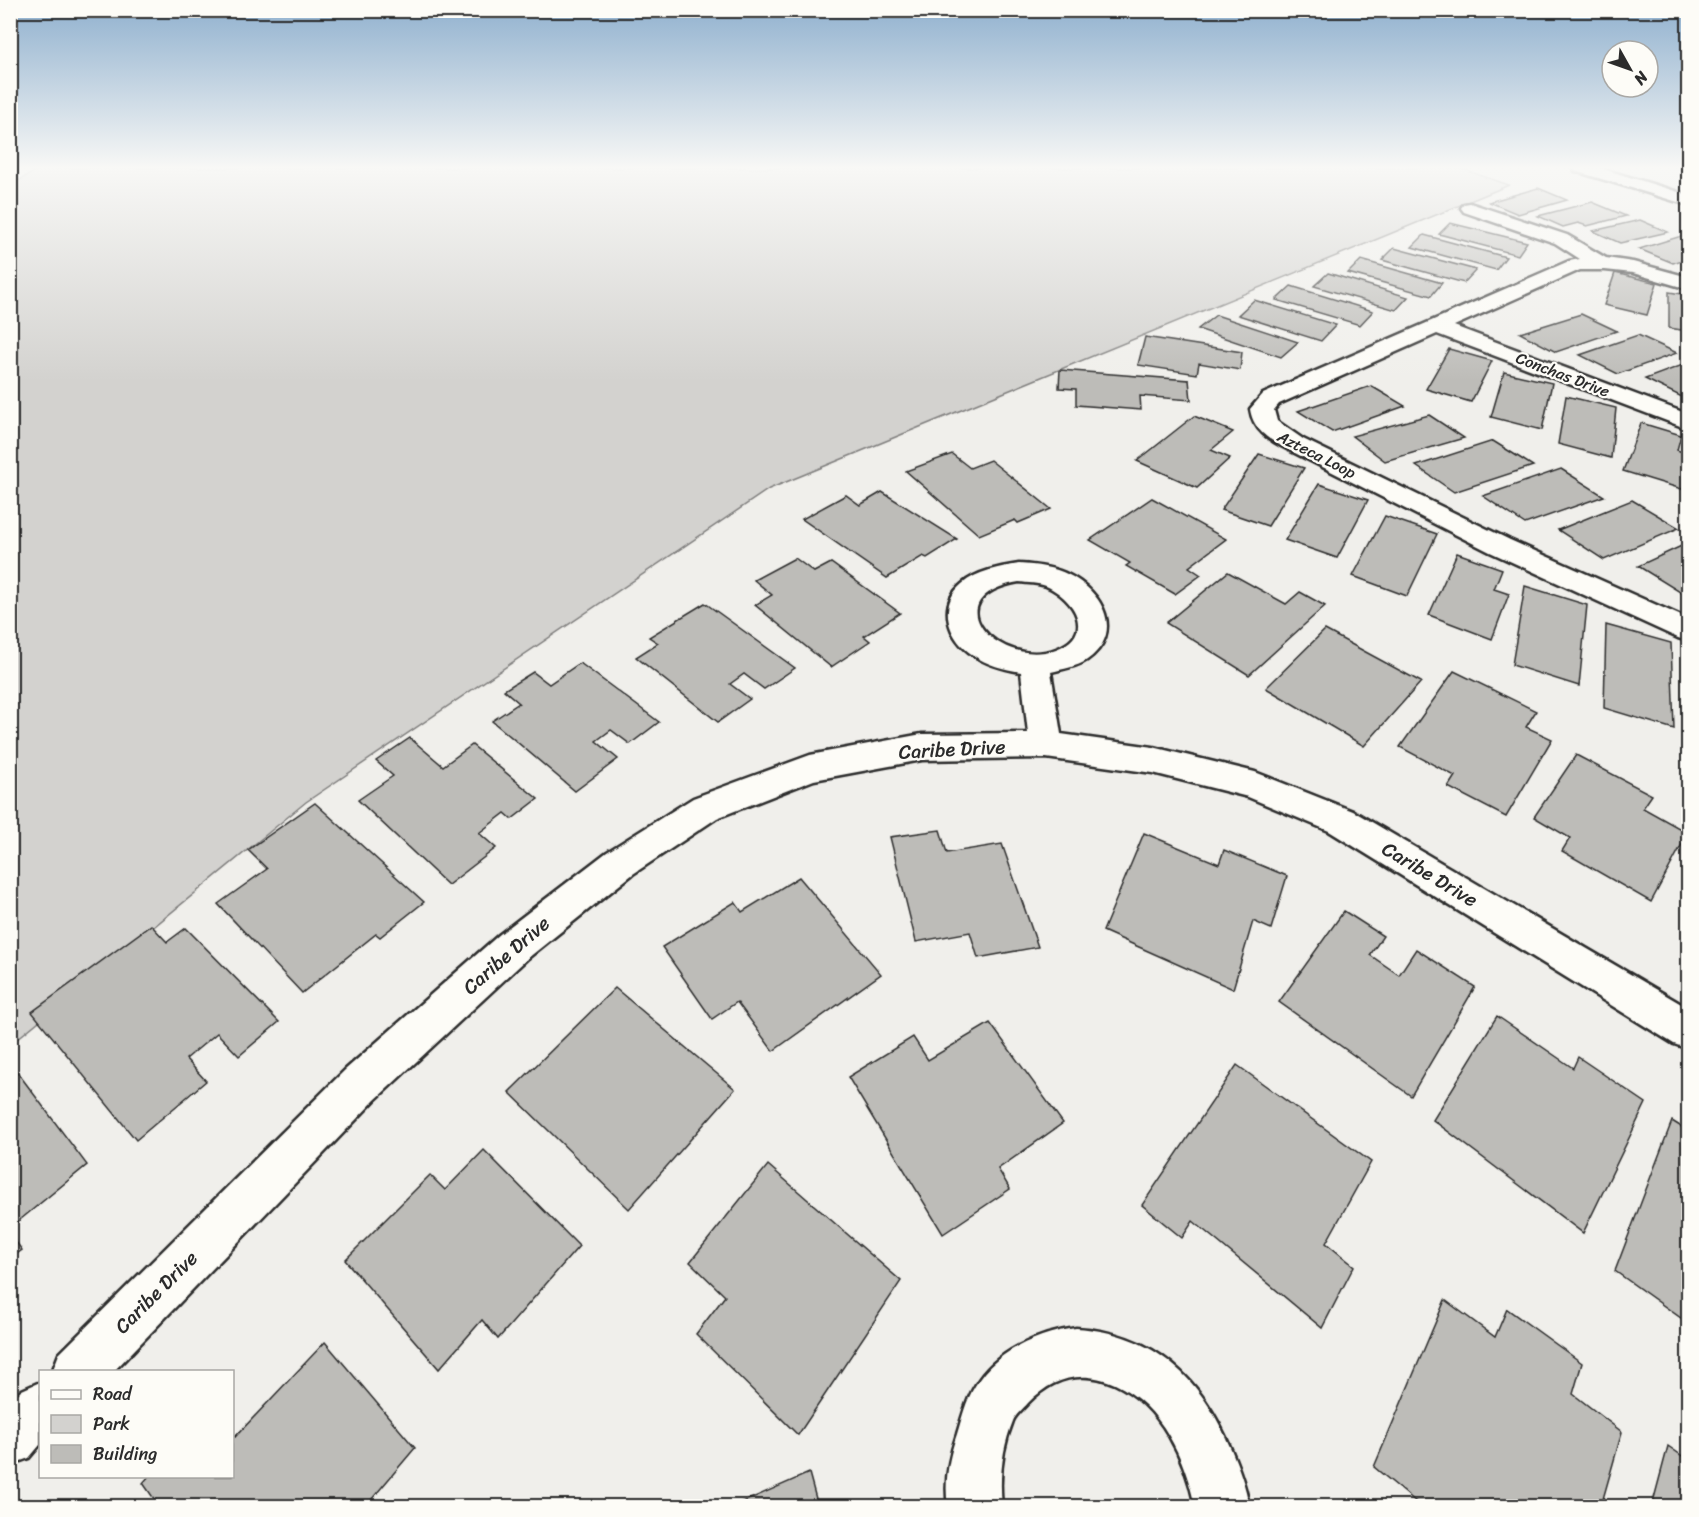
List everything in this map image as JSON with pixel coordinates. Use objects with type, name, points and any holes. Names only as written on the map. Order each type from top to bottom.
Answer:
[{"type":"street","name":"Azteca Loop","points":[[1560,239],[1600,263]]},
{"type":"street","name":"Azteca Loop","points":[[1689,283],[1624,264],[1576,265],[1271,399],[1262,409],[1263,420],[1272,431],[1295,444],[1500,546],[1689,631]]},
{"type":"street","name":"Conchas Drive","points":[[1438,327],[1689,422]]},
{"type":"street","points":[[1035,663],[1046,745]]},
{"type":"street","name":"Caribe Drive","points":[[78,1370],[360,1085],[514,945],[620,862],[705,808],[810,768],[922,747],[1046,745],[1153,760],[1255,785],[1341,821],[1689,1030]]},
{"type":"street","points":[[975,1506],[977,1449],[993,1404],[1018,1374],[1049,1356],[1083,1352],[1119,1359],[1155,1381],[1185,1413],[1208,1455],[1222,1506]]},
{"type":"street","points":[[10,1439],[39,1409]]},
{"type":"green space","points":[[10,239],[1378,239],[769,489],[306,802],[11,1044]]},
{"type":"building","points":[[1420,239],[1438,239],[1506,257],[1496,270],[1412,247]]},
{"type":"building","points":[[1457,239],[1514,239],[1527,242],[1518,255]]},
{"type":"building","points":[[1611,239],[1638,239],[1620,243]]},
{"type":"building","points":[[1672,239],[1688,239],[1688,258],[1673,263],[1639,249]]},
{"type":"building","points":[[1394,248],[1476,270],[1464,283],[1382,260]]},
{"type":"building","points":[[1361,260],[1442,283],[1431,296],[1348,273]]},
{"type":"building","points":[[1328,273],[1408,297],[1396,310],[1314,286]]},
{"type":"building","points":[[1615,273],[1657,283],[1647,315],[1604,305]]},
{"type":"building","points":[[1291,286],[1373,311],[1360,325],[1276,300]]},
{"type":"building","points":[[1669,292],[1688,295],[1688,331],[1669,328]]},
{"type":"building","points":[[1254,300],[1336,325],[1321,341],[1238,315]]},
{"type":"building","points":[[1581,314],[1617,331],[1556,352],[1520,333]]},
{"type":"building","points":[[1216,315],[1298,342],[1281,357],[1198,329]]},
{"type":"building","points":[[1638,335],[1677,353],[1618,374],[1580,355]]},
{"type":"building","points":[[1145,337],[1242,352],[1240,370],[1199,363],[1197,374],[1138,365]]},
{"type":"building","points":[[1449,349],[1492,361],[1471,402],[1426,389]]},
{"type":"building","points":[[1688,363],[1688,398],[1686,399],[1645,379]]},
{"type":"building","points":[[1060,370],[1189,380],[1191,400],[1140,396],[1141,410],[1076,405],[1076,389],[1059,388]]},
{"type":"building","points":[[1504,372],[1552,383],[1542,430],[1491,417]]},
{"type":"building","points":[[1371,386],[1405,406],[1332,432],[1298,411]]},
{"type":"building","points":[[1566,396],[1616,408],[1611,458],[1558,444]]},
{"type":"building","points":[[1429,415],[1464,438],[1385,461],[1352,436]]},
{"type":"building","points":[[1194,416],[1233,432],[1211,450],[1230,458],[1197,488],[1137,461]]},
{"type":"building","points":[[1641,423],[1681,435],[1677,450],[1688,454],[1688,479],[1685,490],[1623,471]]},
{"type":"building","points":[[1493,441],[1533,466],[1454,492],[1416,466]]},
{"type":"building","points":[[952,454],[970,468],[990,460],[1051,509],[1018,523],[1015,520],[979,535],[906,471]]},
{"type":"building","points":[[1259,454],[1304,468],[1268,526],[1221,510]]},
{"type":"building","points":[[1561,469],[1604,496],[1525,524],[1483,496]]},
{"type":"building","points":[[1319,484],[1368,500],[1337,558],[1285,540]]},
{"type":"building","points":[[882,492],[957,539],[927,558],[923,556],[887,578],[802,519],[846,495],[860,505]]},
{"type":"building","points":[[1152,498],[1226,539],[1189,567],[1201,575],[1175,594],[1126,566],[1130,563],[1090,540]]},
{"type":"building","points":[[1632,500],[1679,528],[1604,560],[1558,530]]},
{"type":"building","points":[[1385,516],[1437,534],[1407,596],[1353,576]]},
{"type":"building","points":[[1688,543],[1688,597],[1638,566]]},
{"type":"building","points":[[1457,553],[1502,569],[1494,589],[1509,594],[1492,639],[1429,615]]},
{"type":"building","points":[[795,558],[814,572],[831,563],[900,613],[864,636],[870,641],[831,667],[755,605],[772,595],[754,580]]},
{"type":"building","points":[[1228,572],[1286,604],[1300,592],[1325,606],[1249,675],[1166,623]]},
{"type":"building","points":[[1525,586],[1587,605],[1579,686],[1512,665]]},
{"type":"building","points":[[705,603],[795,668],[764,689],[744,674],[730,684],[750,699],[718,722],[636,657],[658,643],[649,637]]},
{"type":"building","points":[[1606,625],[1671,643],[1674,729],[1604,708]]},
{"type":"building","points":[[1325,630],[1421,682],[1364,746],[1266,688]]},
{"type":"building","points":[[580,663],[659,722],[630,744],[611,730],[596,741],[618,759],[575,791],[492,721],[519,703],[504,690],[533,672],[549,684]]},
{"type":"building","points":[[1454,671],[1536,711],[1526,727],[1552,739],[1506,817],[1448,787],[1455,776],[1400,747]]},
{"type":"building","points":[[410,738],[443,766],[472,745],[538,799],[512,819],[505,813],[479,833],[496,848],[448,885],[358,800],[393,776],[376,761]]},
{"type":"building","points":[[1576,755],[1652,795],[1643,808],[1688,833],[1651,902],[1562,851],[1570,838],[1534,817]]},
{"type":"building","points":[[315,803],[424,902],[380,937],[376,934],[302,993],[218,904],[267,869],[248,850]]},
{"type":"building","points":[[940,830],[947,853],[1002,844],[1038,947],[978,958],[970,932],[916,942],[890,837]]},
{"type":"building","points":[[1144,833],[1219,864],[1224,850],[1287,876],[1271,929],[1253,921],[1233,989],[1103,931]]},
{"type":"building","points":[[799,877],[881,974],[773,1051],[737,1002],[712,1019],[662,947],[735,902],[742,912]]},
{"type":"building","points":[[1344,911],[1383,936],[1370,955],[1399,975],[1416,949],[1475,987],[1411,1096],[1279,1002]]},
{"type":"building","points":[[151,925],[167,942],[186,928],[279,1022],[239,1056],[217,1033],[186,1059],[206,1081],[136,1140],[32,1012]]},
{"type":"building","points":[[615,988],[735,1089],[629,1209],[509,1092]]},
{"type":"building","points":[[1497,1016],[1573,1068],[1578,1057],[1646,1103],[1583,1233],[1433,1120]]},
{"type":"building","points":[[990,1023],[1063,1123],[998,1169],[1010,1189],[943,1234],[848,1077],[913,1037],[928,1060]]},
{"type":"building","points":[[1237,1065],[1371,1162],[1326,1243],[1354,1266],[1322,1328],[1193,1221],[1182,1238],[1142,1205]]},
{"type":"building","points":[[15,1069],[87,1165],[10,1228],[10,1073]]},
{"type":"building","points":[[1672,1121],[1688,1131],[1688,1323],[1615,1271]]},
{"type":"building","points":[[484,1150],[579,1246],[498,1339],[482,1320],[439,1369],[345,1260],[430,1175],[445,1190]]},
{"type":"building","points":[[768,1165],[901,1281],[798,1435],[696,1334],[725,1296],[690,1262]]},
{"type":"building","points":[[10,1234],[22,1250],[10,1259]]},
{"type":"building","points":[[1445,1300],[1495,1337],[1507,1309],[1582,1363],[1573,1394],[1622,1432],[1601,1506],[1421,1506],[1374,1467]]},
{"type":"building","points":[[325,1342],[415,1448],[366,1506],[159,1506],[143,1483],[147,1478],[234,1478],[235,1437]]},
{"type":"building","points":[[1668,1446],[1688,1460],[1688,1506],[1652,1506]]},
{"type":"building","points":[[809,1473],[818,1506],[734,1506]]}]
